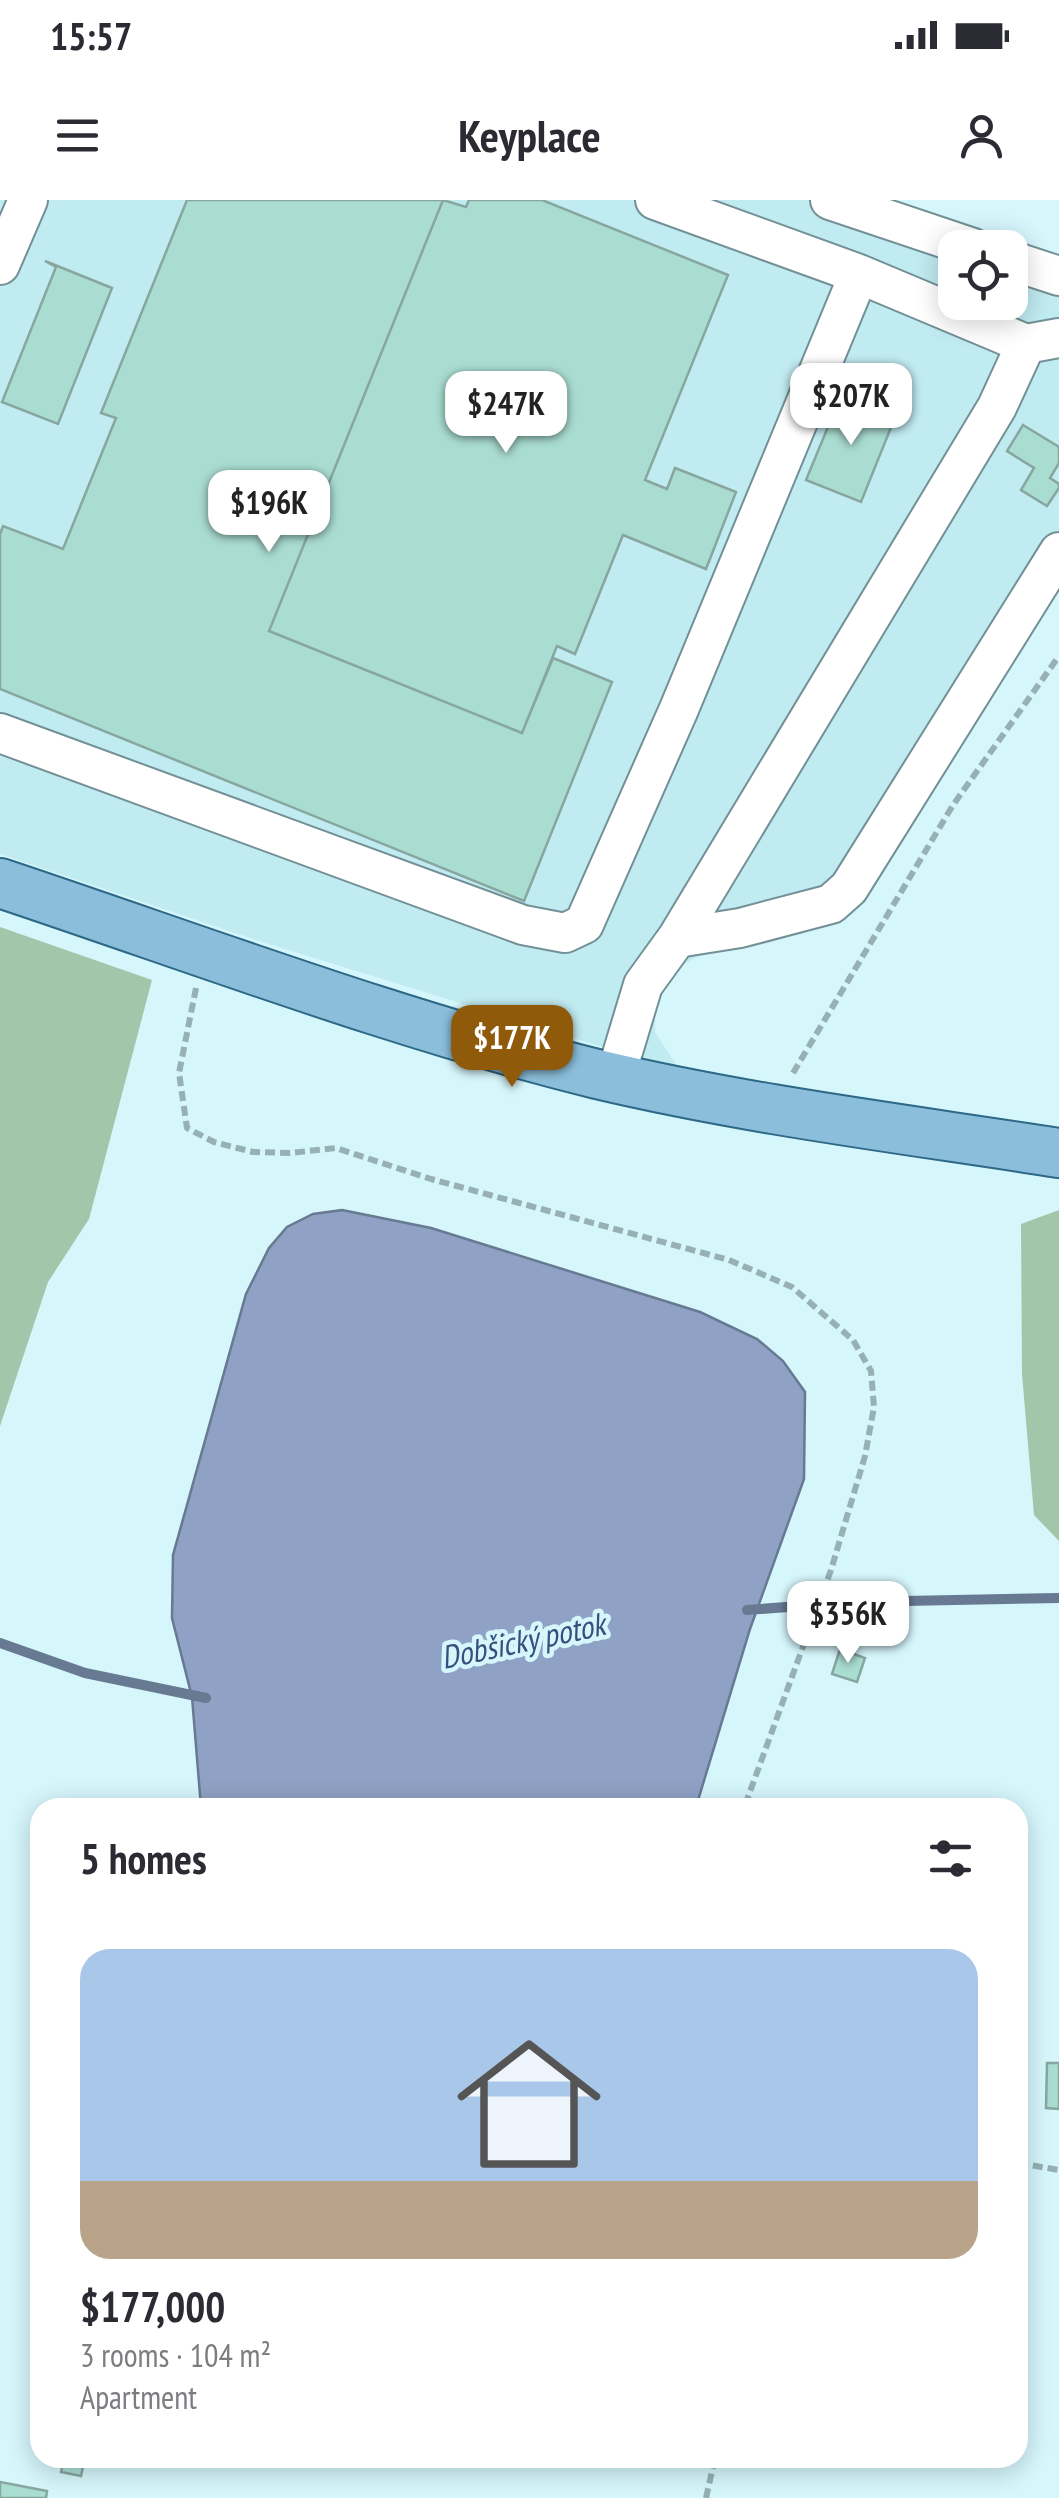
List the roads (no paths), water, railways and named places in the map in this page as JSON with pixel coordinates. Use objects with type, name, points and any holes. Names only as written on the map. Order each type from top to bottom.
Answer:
[{"type":"main road","points":[[0,884],[443,1031],[615,1078],[772,1108],[1059,1153]]},
{"type":"lane","points":[[0,265],[28,200]]},
{"type":"lane","points":[[615,1078],[643,985],[677,938],[997,408],[1042,341],[656,200]]},
{"type":"lane","points":[[830,200],[938,237]]},
{"type":"lane","points":[[1028,266],[1059,276]]},
{"type":"lane","points":[[0,733],[523,925],[565,933],[584,924],[680,709],[858,274]]},
{"type":"lane","points":[[677,938],[740,928],[831,904],[849,888],[1059,552]]},
{"type":"water","points":[[342,1210],[431,1228],[700,1312],[757,1339],[783,1361],[805,1392],[804,1479],[750,1629],[699,1798],[200,1798],[192,1697],[172,1618],[173,1555],[246,1294],[269,1248],[287,1227],[313,1214]]},
{"type":"waterway","name":"Dobšický potok","points":[[747,1610],[854,1602],[1059,1598]]},
{"type":"waterway","name":"Dobšický potok","points":[[0,1643],[85,1673],[206,1698]]}]
